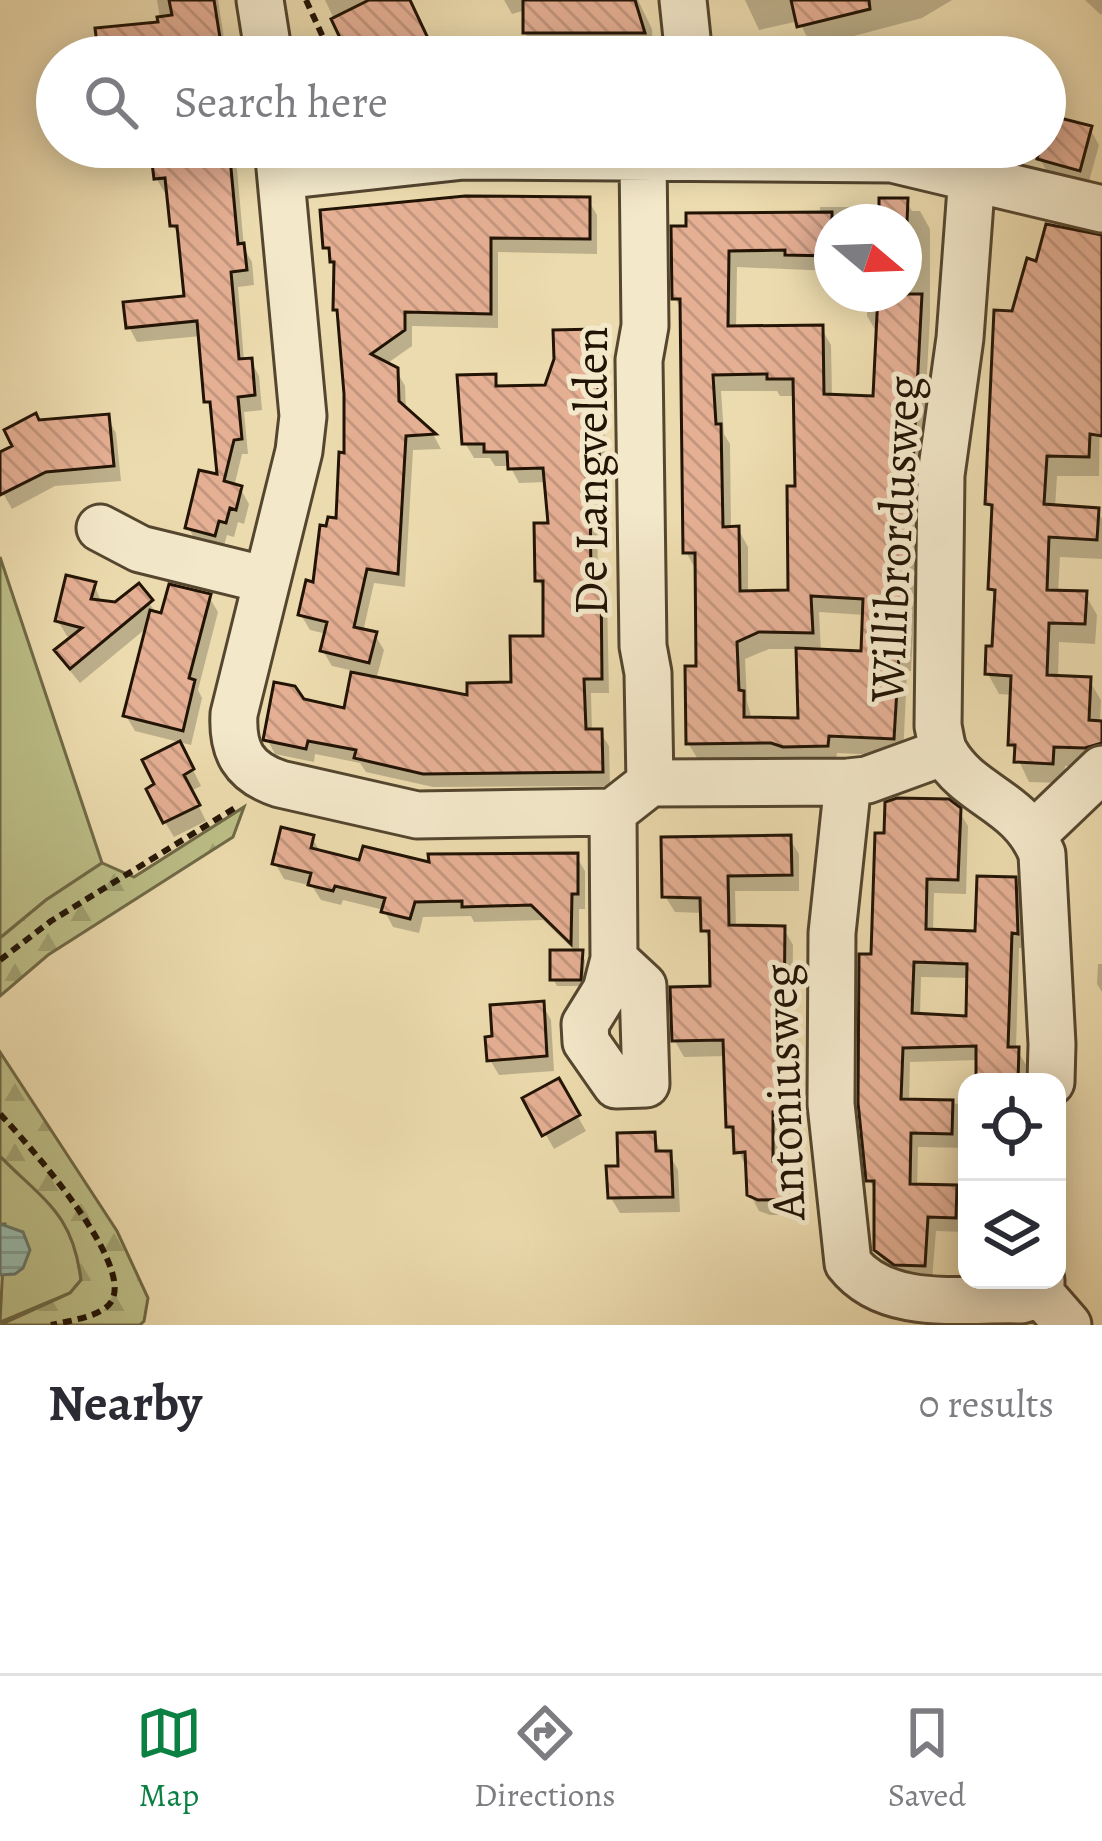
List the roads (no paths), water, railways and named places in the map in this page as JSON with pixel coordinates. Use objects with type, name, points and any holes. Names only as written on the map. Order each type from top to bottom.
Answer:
[{"type":"street","points":[[260,0],[266,36]]},
{"type":"street","points":[[683,0],[687,36]]},
{"type":"street","points":[[280,168],[303,416],[299,451],[234,714],[233,741],[244,765],[262,779],[404,814],[613,812],[650,783],[868,780],[944,752]]},
{"type":"street","name":"De Langvelden","points":[[643,168],[645,326],[639,360],[650,783]]},
{"type":"street","points":[[937,168],[1102,209]]},
{"type":"street","name":"Willibrordusweg","points":[[972,175],[960,338],[941,475],[938,726],[944,752],[963,773],[1019,815],[1034,834]]},
{"type":"street","points":[[100,528],[140,549],[266,580]]},
{"type":"street","points":[[1051,1073],[1043,871],[1034,834],[1102,770]]},
{"type":"street","name":"Antoniusweg","points":[[848,782],[832,933],[831,1062],[848,1263],[862,1281],[889,1294],[1050,1300]]},
{"type":"street","points":[[613,812],[614,959]]}]
